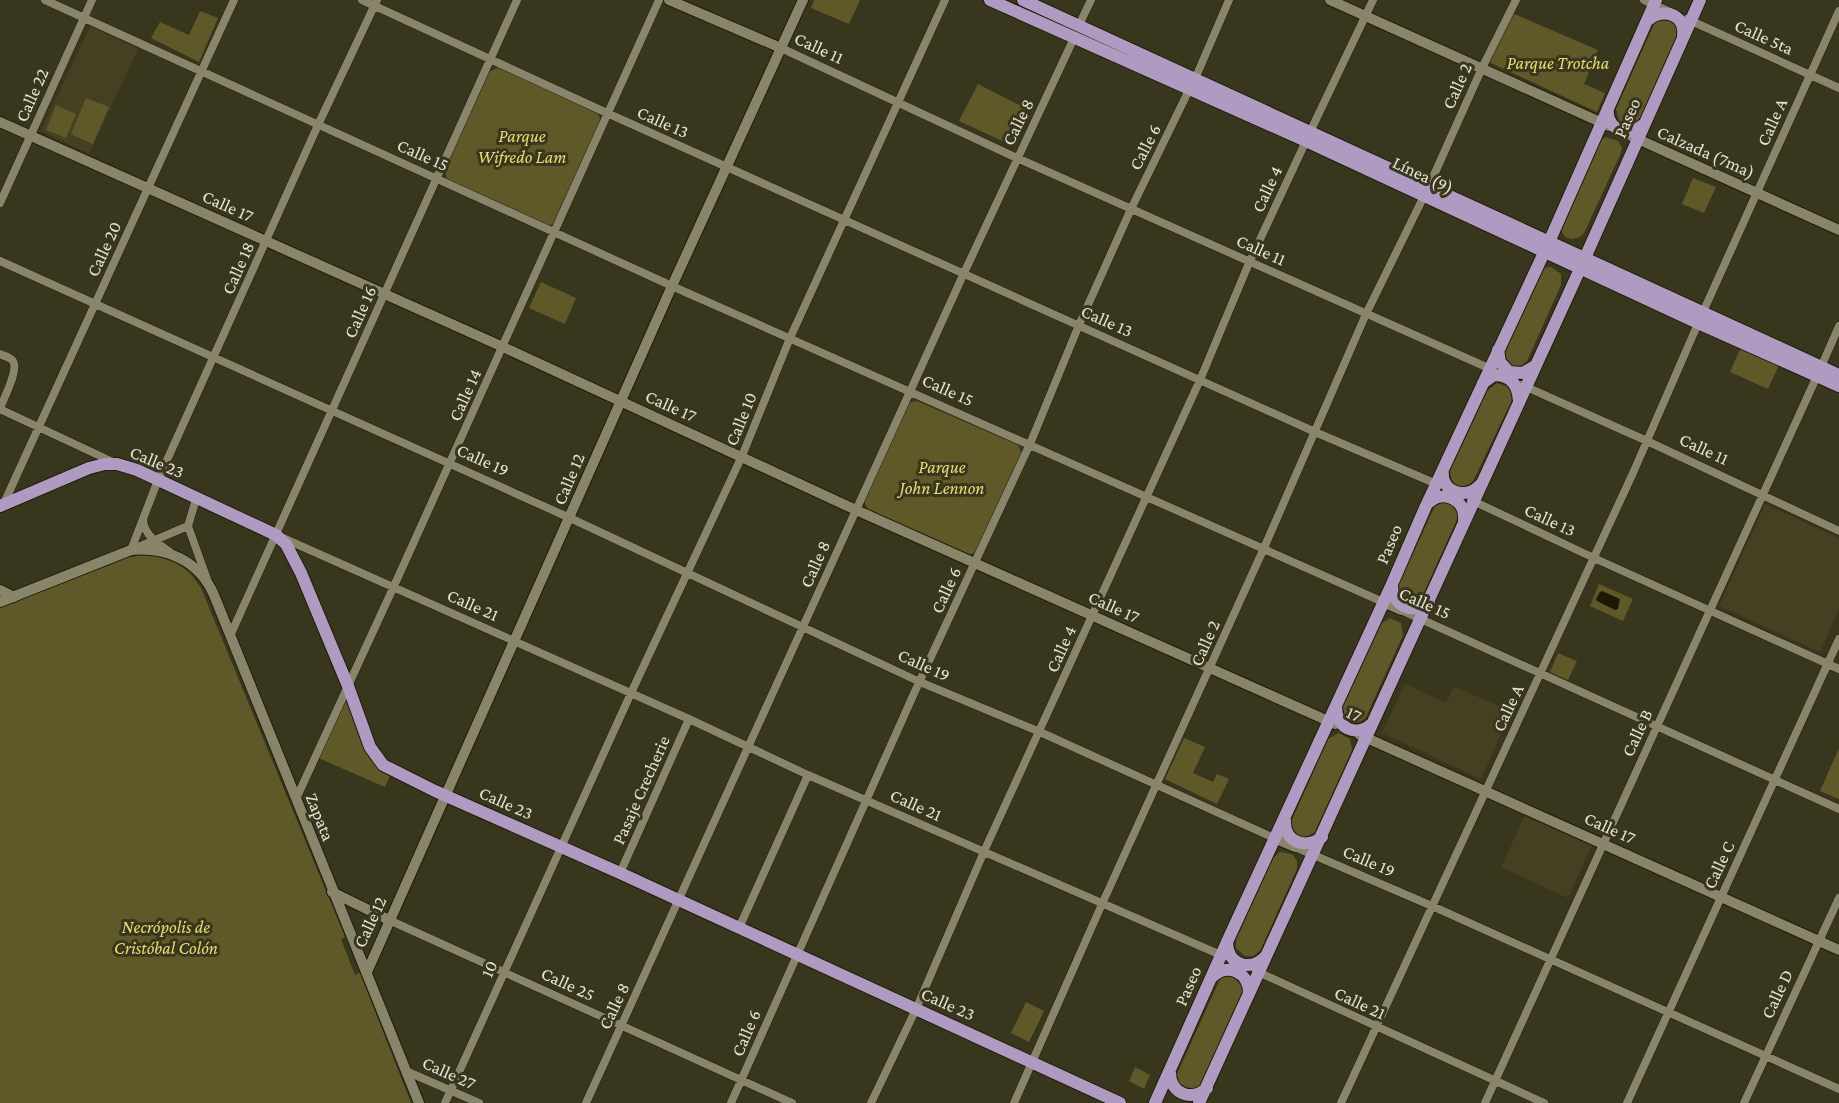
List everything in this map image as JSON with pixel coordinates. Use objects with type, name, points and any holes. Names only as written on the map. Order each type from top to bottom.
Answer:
[{"type":"main road","name":"Calle 11","points":[[669,0],[781,48]]},
{"type":"main road","name":"Calle 12","points":[[367,972],[672,286],[804,0]]},
{"type":"main road","name":"Línea (9)","points":[[990,0],[1074,38],[1192,85],[1308,137],[1819,371],[1839,386]]},
{"type":"main road","name":"Línea (9)","points":[[1023,0],[1079,26],[1192,85]]},
{"type":"main road","name":"Calzada (7ma)","points":[[1330,0],[1839,230]]},
{"type":"main road","points":[[1654,1],[1672,12],[1686,14],[1692,12],[1698,3]]},
{"type":"main road","name":"Paseo","points":[[1155,1103],[1602,123],[1654,1]]},
{"type":"main road","name":"Paseo","points":[[1199,1103],[1322,837],[1412,634],[1429,602],[1698,3]]},
{"type":"main road","points":[[1647,21],[1658,13],[1671,14],[1682,23],[1683,36]]},
{"type":"main road","points":[[1608,107],[1609,120],[1618,130],[1632,132],[1643,125]]},
{"type":"main road","name":"Calle 17","points":[[0,122],[503,346],[856,510],[1329,720]]},
{"type":"main road","points":[[1499,348],[1500,362],[1509,372],[1523,373],[1535,366]]},
{"type":"main road","name":"Línea (9)","points":[[1819,371],[1839,375]]},
{"type":"main road","points":[[1483,383],[1494,375],[1507,377],[1517,387],[1519,401]]},
{"type":"main road","name":"Calle 23","points":[[1,507],[89,468],[117,464],[158,480],[276,535],[286,544],[301,573],[348,686],[370,747],[382,765],[1120,1103]]},
{"type":"main road","points":[[1445,465],[1443,478],[1454,492],[1470,493],[1480,485]]},
{"type":"main road","points":[[1425,508],[1434,498],[1451,497],[1463,508],[1464,522]]},
{"type":"main road","points":[[0,602],[131,550],[145,549],[173,554]]},
{"type":"main road","name":"Zapata","points":[[173,554],[193,566],[210,586],[418,1103]]},
{"type":"main road","points":[[1392,584],[1394,597],[1402,606],[1417,608],[1429,602]]},
{"type":"main road","points":[[0,590],[14,597]]},
{"type":"main road","name":"Calle 15","points":[[1383,602],[1401,610]]},
{"type":"main road","points":[[1377,614],[1389,608],[1401,610],[1411,621],[1412,634]]},
{"type":"main road","points":[[1336,705],[1338,720],[1347,729],[1361,731],[1372,724]]},
{"type":"main road","name":"17","points":[[1329,720],[1366,738]]},
{"type":"main road","name":"Calle 17","points":[[1366,738],[1839,950]]},
{"type":"main road","points":[[1285,819],[1287,832],[1291,839],[1297,842],[1310,844],[1322,837]]},
{"type":"main road","name":"Calle 19","points":[[1276,839],[1295,847]]},
{"type":"main road","points":[[1269,852],[1281,845],[1295,847],[1304,856],[1306,869]]},
{"type":"main road","name":"Calle 25","points":[[332,892],[390,920]]},
{"type":"main road","points":[[1227,942],[1230,955],[1240,964],[1254,965],[1265,957]]},
{"type":"main road","points":[[360,955],[378,946]]},
{"type":"main road","points":[[1210,981],[1219,971],[1231,969],[1237,971],[1246,979],[1248,997]]},
{"type":"main road","points":[[1170,1071],[1172,1084],[1182,1094],[1196,1095],[1207,1088]]},
{"type":"street","name":"Calle 15","points":[[45,0],[672,286],[1383,602]]},
{"type":"street","name":"Calle 22","points":[[0,203],[92,0]]},
{"type":"street","name":"Calle 20","points":[[1,507],[234,0]]},
{"type":"street","name":"Calle 13","points":[[362,0],[376,3],[607,114],[1315,432],[1454,492],[1839,669]]},
{"type":"street","name":"Calle 16","points":[[230,637],[517,0]]},
{"type":"street","name":"Calle 14","points":[[295,801],[659,0]]},
{"type":"street","name":"Calle 10","points":[[561,848],[630,693],[742,456],[790,338],[945,0]]},
{"type":"street","points":[[1079,26],[1090,0]]},
{"type":"street","name":"Calle 6","points":[[731,1103],[920,682],[1030,444],[1079,325],[1131,209],[1192,85],[1229,0]]},
{"type":"street","name":"Calle 4","points":[[871,1103],[916,1009],[984,852],[1200,380],[1250,263],[1373,0]]},
{"type":"street","name":"Calle 2","points":[[1014,1103],[1156,784],[1211,668],[1366,315],[1516,0]]},
{"type":"street","name":"Calle 18","points":[[131,550],[158,480],[318,125],[376,3]]},
{"type":"street","name":"Calle A","points":[[1341,1103],[1594,558],[1839,11]]},
{"type":"street","name":"Calle 5ta","points":[[1672,12],[1839,88]]},
{"type":"street","name":"Calle 8","points":[[586,1103],[964,273],[1074,38]]},
{"type":"street","name":"Calle 11","points":[[781,48],[1017,158],[1507,377],[1839,531]]},
{"type":"street","name":"Calle 19","points":[[0,261],[570,518],[920,682],[1040,732],[1276,839]]},
{"type":"street","name":"Calle B","points":[[1485,1103],[1839,326]]},
{"type":"street","points":[[0,354],[13,362],[14,374],[0,408],[117,464]]},
{"type":"street","points":[[196,499],[188,526],[210,586]]},
{"type":"street","points":[[143,517],[145,530],[155,541],[173,554]]},
{"type":"street","points":[[131,550],[188,526]]},
{"type":"street","name":"Calle 21","points":[[276,535],[690,718],[808,775],[1258,972],[1544,1103]]},
{"type":"street","name":"Calle 15","points":[[1401,610],[1839,809]]},
{"type":"street","name":"Calle C","points":[[1627,1103],[1839,639]]},
{"type":"street","name":"Pasaje Crecherie","points":[[620,873],[690,718]]},
{"type":"street","points":[[739,928],[808,775]]},
{"type":"street","name":"Calle 19","points":[[1295,847],[1839,1089]]},
{"type":"street","name":"10","points":[[445,1103],[561,848]]},
{"type":"street","name":"Calle D","points":[[1744,1103],[1839,898]]},
{"type":"street","name":"Calle 25","points":[[390,920],[792,1103]]},
{"type":"street","name":"Calle 27","points":[[406,1071],[479,1103]]},
{"type":"shaded area","points":[[90,26],[138,49],[89,154],[41,131]]},
{"type":"shaded area","points":[[1765,504],[1839,538],[1839,609],[1820,652],[1719,606]]},
{"type":"shaded area","points":[[1602,591],[1620,599],[1618,609],[1615,610],[1597,601]]},
{"type":"shaded area","points":[[1405,684],[1446,703],[1454,686],[1511,712],[1481,779],[1382,733]]},
{"type":"shaded area","points":[[1526,814],[1592,845],[1568,898],[1501,867]]},
{"type":"green space","points":[[814,0],[860,0],[849,24],[811,8]]},
{"type":"green space","points":[[200,11],[218,18],[199,62],[151,38],[160,22],[189,35]]},
{"type":"green space","name":"Parque Trotcha","points":[[1512,13],[1598,50],[1584,84],[1605,93],[1597,112],[1489,62]]},
{"type":"green space","points":[[1661,17],[1676,21],[1678,33],[1640,120],[1633,125],[1624,124],[1619,121],[1616,109],[1655,22]]},
{"type":"green space","name":"Parque Wifredo Lam","points":[[499,67],[598,114],[601,121],[556,222],[549,226],[447,179],[445,169],[489,72]]},
{"type":"green space","points":[[978,84],[1029,110],[1013,146],[959,121]]},
{"type":"green space","points":[[86,98],[109,107],[93,144],[71,134]]},
{"type":"green space","points":[[56,105],[76,114],[66,138],[46,130]]},
{"type":"green space","points":[[1606,137],[1618,141],[1622,148],[1620,155],[1584,233],[1577,238],[1570,239],[1564,235],[1560,227],[1599,141]]},
{"type":"green space","points":[[1693,178],[1716,187],[1704,213],[1682,204]]},
{"type":"green space","points":[[1551,267],[1561,274],[1561,285],[1527,361],[1518,368],[1506,365],[1504,350],[1542,268]]},
{"type":"green space","points":[[541,282],[576,298],[565,324],[529,308]]},
{"type":"green space","points":[[1741,347],[1779,365],[1768,389],[1730,372]]},
{"type":"green space","points":[[1497,383],[1509,387],[1512,394],[1511,402],[1473,481],[1466,486],[1457,485],[1452,482],[1450,471],[1487,391]]},
{"type":"green space","name":"Parque John Lennon","points":[[917,401],[1018,445],[1022,455],[977,552],[968,555],[868,510],[864,500],[909,403]]},
{"type":"green space","points":[[1445,500],[1458,509],[1458,517],[1421,599],[1415,604],[1403,602],[1397,588],[1435,506]]},
{"type":"green space","name":"Necrópolis de Cristóbal Colón","points":[[150,554],[180,565],[201,588],[345,937],[341,939],[355,975],[360,973],[411,1103],[0,1103],[0,608],[130,557]]},
{"type":"green space","points":[[1599,584],[1633,599],[1623,621],[1590,606]]},
{"type":"green space","points":[[1390,618],[1401,623],[1403,635],[1366,717],[1359,722],[1350,721],[1345,718],[1343,706],[1380,624]]},
{"type":"green space","points":[[1558,653],[1577,661],[1568,680],[1550,672]]},
{"type":"green space","points":[[348,686],[362,728],[392,771],[385,787],[316,757]]},
{"type":"green space","points":[[1339,733],[1350,739],[1352,750],[1315,832],[1304,838],[1298,836],[1291,822],[1328,739]]},
{"type":"green space","points":[[1184,738],[1205,747],[1193,773],[1213,782],[1217,774],[1229,779],[1217,804],[1165,779]]},
{"type":"green space","points":[[1839,748],[1839,799],[1820,791]]},
{"type":"green space","points":[[1280,852],[1292,854],[1297,861],[1297,869],[1260,951],[1253,956],[1245,956],[1236,948],[1236,940],[1273,858]]},
{"type":"green space","points":[[1238,975],[1243,990],[1200,1085],[1194,1090],[1182,1089],[1176,1078],[1177,1074],[1220,979],[1222,976]]},
{"type":"green space","points":[[1026,1002],[1044,1011],[1029,1042],[1011,1033]]},
{"type":"green space","points":[[1135,1067],[1150,1075],[1144,1089],[1129,1081]]}]
